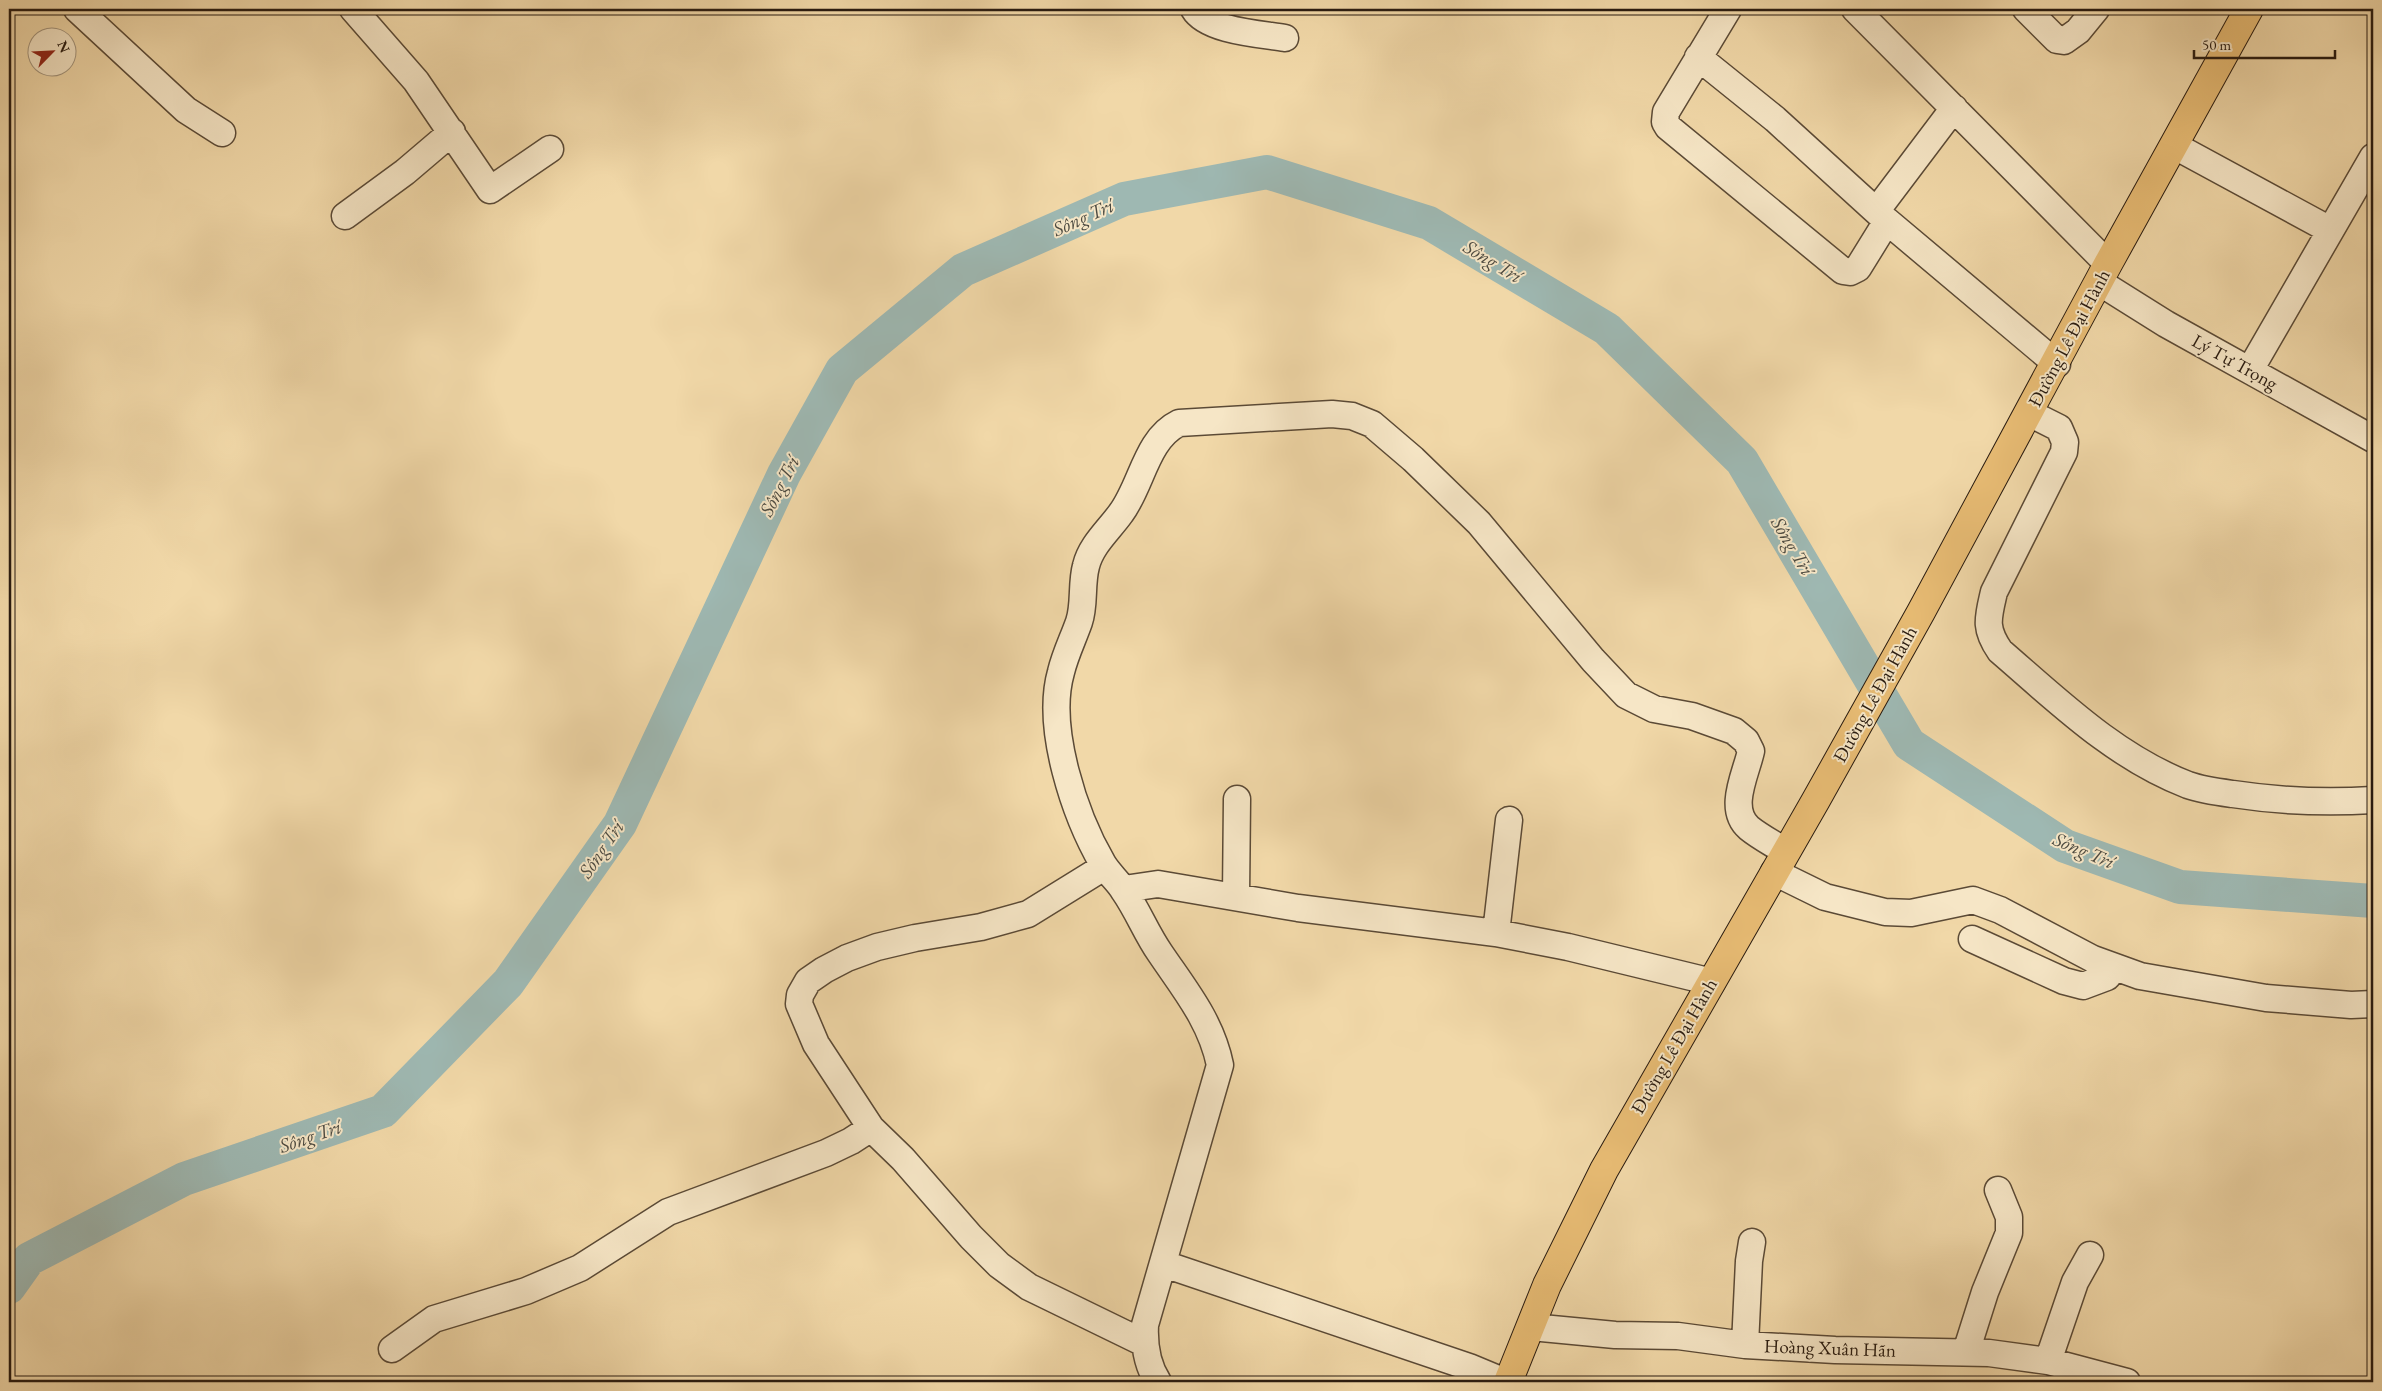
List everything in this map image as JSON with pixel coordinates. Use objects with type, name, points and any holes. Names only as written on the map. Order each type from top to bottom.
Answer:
[{"type":"main road","name":"Đường Lê Đại Hành","points":[[1506,1382],[1531,1327],[1547,1285],[1604,1170],[1816,800],[1921,612],[2249,9]]},
{"type":"street","points":[[77,9],[186,110],[222,133]]},
{"type":"street","points":[[353,9],[416,81],[490,190],[550,149]]},
{"type":"street","points":[[1194,9],[1198,16],[1214,24],[1285,38]]},
{"type":"street","points":[[1728,9],[1666,112],[1665,122],[1672,131],[1843,272],[1850,272],[1858,268],[1882,216],[1954,108]]},
{"type":"street","name":"Lý Tự Trọng","points":[[1855,9],[1954,108],[2104,273],[2166,324],[2373,439]]},
{"type":"street","points":[[2026,9],[2057,40],[2064,41],[2078,31],[2096,9]]},
{"type":"street","points":[[1698,57],[1775,119],[1882,216],[2057,364]]},
{"type":"street","points":[[345,216],[405,172],[452,132]]},
{"type":"street","points":[[2175,146],[2330,230]]},
{"type":"street","points":[[2250,370],[2373,157]]},
{"type":"street","points":[[2029,413],[2059,428],[2065,442],[2064,452],[1994,592],[1988,617],[1988,630],[2000,651],[2114,746],[2151,768],[2189,785],[2206,790],[2264,799],[2314,801],[2373,800]]},
{"type":"street","points":[[1158,1382],[1148,1360],[1144,1343],[1145,1325],[1220,1065],[1216,1043],[1201,1014],[1153,943],[1124,889],[1104,867],[1084,828],[1069,781],[1059,734],[1057,710],[1061,673],[1080,618],[1085,570],[1092,551],[1122,512],[1152,452],[1167,428],[1179,422],[1332,414],[1352,416],[1372,424],[1413,459],[1479,523],[1593,660],[1626,695],[1654,709],[1692,716],[1740,734],[1751,751],[1739,796],[1741,818],[1780,862],[1825,897],[1885,912],[1911,912],[1973,900],[2000,910],[2070,948],[2114,968],[2140,976],[2266,998],[2351,1005],[2373,1004]]},
{"type":"street","points":[[1236,896],[1238,799]]},
{"type":"street","points":[[1496,933],[1509,820]]},
{"type":"street","points":[[1104,867],[1028,914],[981,927],[915,938],[877,947],[847,958],[819,972],[808,981],[800,995],[798,1004],[816,1044],[871,1128],[903,1159],[972,1238],[1004,1269],[1028,1287],[1144,1343]]},
{"type":"street","points":[[1124,889],[1158,884],[1298,908],[1496,933],[1568,947],[1712,982]]},
{"type":"street","points":[[1972,939],[2064,981],[2083,986],[2107,977],[2114,968]]},
{"type":"street","points":[[392,1349],[434,1319],[526,1290],[580,1268],[668,1212],[826,1153],[871,1128]]},
{"type":"street","points":[[1966,1352],[1985,1292],[2009,1233],[2009,1217],[1998,1190]]},
{"type":"street","points":[[1744,1345],[1749,1261],[1752,1242]]},
{"type":"street","points":[[2048,1361],[2074,1282],[2090,1255]]},
{"type":"street","points":[[1164,1264],[1469,1367],[1506,1382]]},
{"type":"street","name":"Hoàng Xuân Hãn","points":[[1531,1327],[1615,1335],[1678,1336],[1744,1345],[1835,1350],[1966,1352],[2012,1355],[2048,1361],[2127,1382]]},
{"type":"waterway","name":"Sông Trí","points":[[9,1287],[29,1259],[184,1179],[383,1111],[508,983],[620,824],[784,474],[842,370],[963,270],[1124,199],[1267,172],[1429,223],[1607,329],[1742,461],[1909,744],[2065,846],[2180,887],[2373,901]]}]
